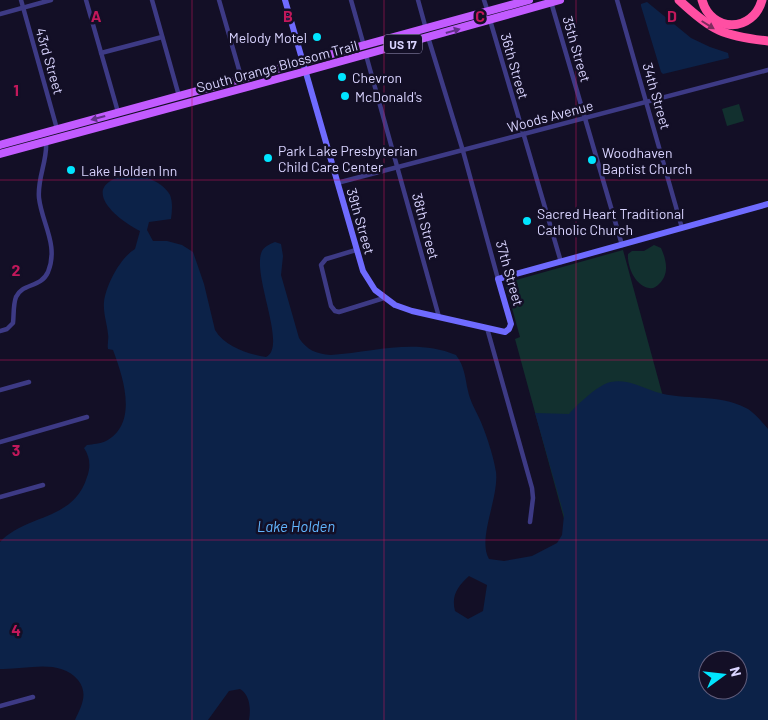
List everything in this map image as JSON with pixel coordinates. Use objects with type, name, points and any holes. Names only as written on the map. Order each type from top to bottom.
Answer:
[{"type":"highway","points":[[679,0],[703,22],[716,30],[743,38],[768,40]]},
{"type":"highway","points":[[702,0],[706,10],[714,19],[724,24],[734,25],[752,18],[759,9],[762,0]]},
{"type":"main road","name":"South Orange Blossom Trail","points":[[0,154],[305,72],[365,51],[489,16],[529,0]]},
{"type":"main road","points":[[501,17],[511,10],[541,0]]},
{"type":"main road","name":"South Orange Blossom Trail","points":[[489,16],[501,17],[560,0]]},
{"type":"main road","name":"South Orange Blossom Trail","points":[[0,145],[302,63],[365,51]]},
{"type":"main road","points":[[169,108],[175,104],[179,96]]},
{"type":"street","name":"43rd Street","points":[[21,0],[57,129]]},
{"type":"street","points":[[0,14],[51,0]]},
{"type":"street","points":[[86,0],[118,112]]},
{"type":"street","points":[[152,0],[179,96]]},
{"type":"street","points":[[218,0],[242,80]]},
{"type":"street","name":"39th Street","points":[[285,0],[362,271],[384,298]]},
{"type":"street","name":"38th Street","points":[[351,0],[439,317]]},
{"type":"street","name":"37th Street","points":[[418,0],[463,151],[510,320],[510,327],[505,332],[487,328]]},
{"type":"street","name":"36th Street","points":[[484,0],[561,262]]},
{"type":"street","name":"34th Street","points":[[617,0],[648,102],[682,228]]},
{"type":"street","name":"35th Street","points":[[553,1],[570,68],[622,245]]},
{"type":"street","points":[[101,53],[162,37]]},
{"type":"street","name":"Woods Avenue","points":[[337,183],[768,70]]},
{"type":"street","points":[[0,331],[13,323],[14,306],[19,292],[44,278],[51,262],[52,249],[39,200],[39,178],[46,154],[46,141]]},
{"type":"street","points":[[498,279],[768,204]]},
{"type":"street","points":[[356,250],[326,260],[321,265],[331,306],[335,311],[339,312],[384,298],[395,305],[487,328],[532,488],[533,498],[530,522]]},
{"type":"street","points":[[0,390],[29,382]]},
{"type":"street","points":[[0,442],[87,417]]},
{"type":"street","points":[[0,496],[43,484]]},
{"type":"street","points":[[0,706],[34,697]]},
{"type":"green space","points":[[739,104],[744,121],[727,126],[722,109]]},
{"type":"green space","points":[[654,245],[661,248],[666,271],[659,284],[654,288],[650,288],[636,280],[629,264],[628,254],[632,251],[644,251]]},
{"type":"green space","points":[[623,250],[689,492],[566,526],[515,339],[520,337],[505,283]]},
{"type":"water","points":[[647,2],[691,38],[728,53],[729,58],[663,74],[641,6],[641,4]]},
{"type":"water","name":"Lake Holden","points":[[132,174],[153,180],[167,191],[172,201],[171,219],[149,222],[147,230],[153,241],[167,241],[182,245],[193,252],[204,284],[215,330],[225,341],[238,349],[266,357],[272,351],[272,325],[261,276],[260,262],[263,249],[275,242],[281,244],[283,256],[281,275],[299,338],[305,346],[321,354],[331,355],[394,348],[425,347],[456,355],[463,368],[470,398],[487,438],[496,472],[496,482],[485,541],[489,559],[504,561],[532,556],[557,543],[562,535],[564,515],[535,413],[569,414],[595,390],[617,381],[634,384],[667,395],[724,400],[735,403],[752,412],[768,429],[768,720],[249,720],[249,703],[246,695],[240,689],[229,691],[208,720],[75,720],[83,700],[83,690],[78,680],[70,673],[52,667],[0,669],[0,542],[23,526],[61,510],[72,502],[81,491],[88,473],[88,455],[84,448],[87,445],[106,441],[116,433],[122,423],[125,411],[126,399],[121,373],[113,350],[108,349],[104,302],[111,280],[119,265],[135,249],[140,231],[129,225],[110,209],[103,192],[106,185],[115,178]],"holes":[[[469,576],[487,585],[483,611],[468,619],[455,611],[454,600],[456,591]]]},
{"type":"place","name":"Melody Motel","points":[[317,37]]},
{"type":"place","name":"Chevron","points":[[342,77]]},
{"type":"place","name":"McDonald's","points":[[345,96]]},
{"type":"place","name":"Park Lake Presbyterian Child Care Center","points":[[268,158]]},
{"type":"place","name":"Woodhaven Baptist Church","points":[[592,160]]},
{"type":"place","name":"Lake Holden Inn","points":[[71,170]]},
{"type":"place","name":"Sacred Heart Traditional Catholic Church","points":[[527,221]]}]
